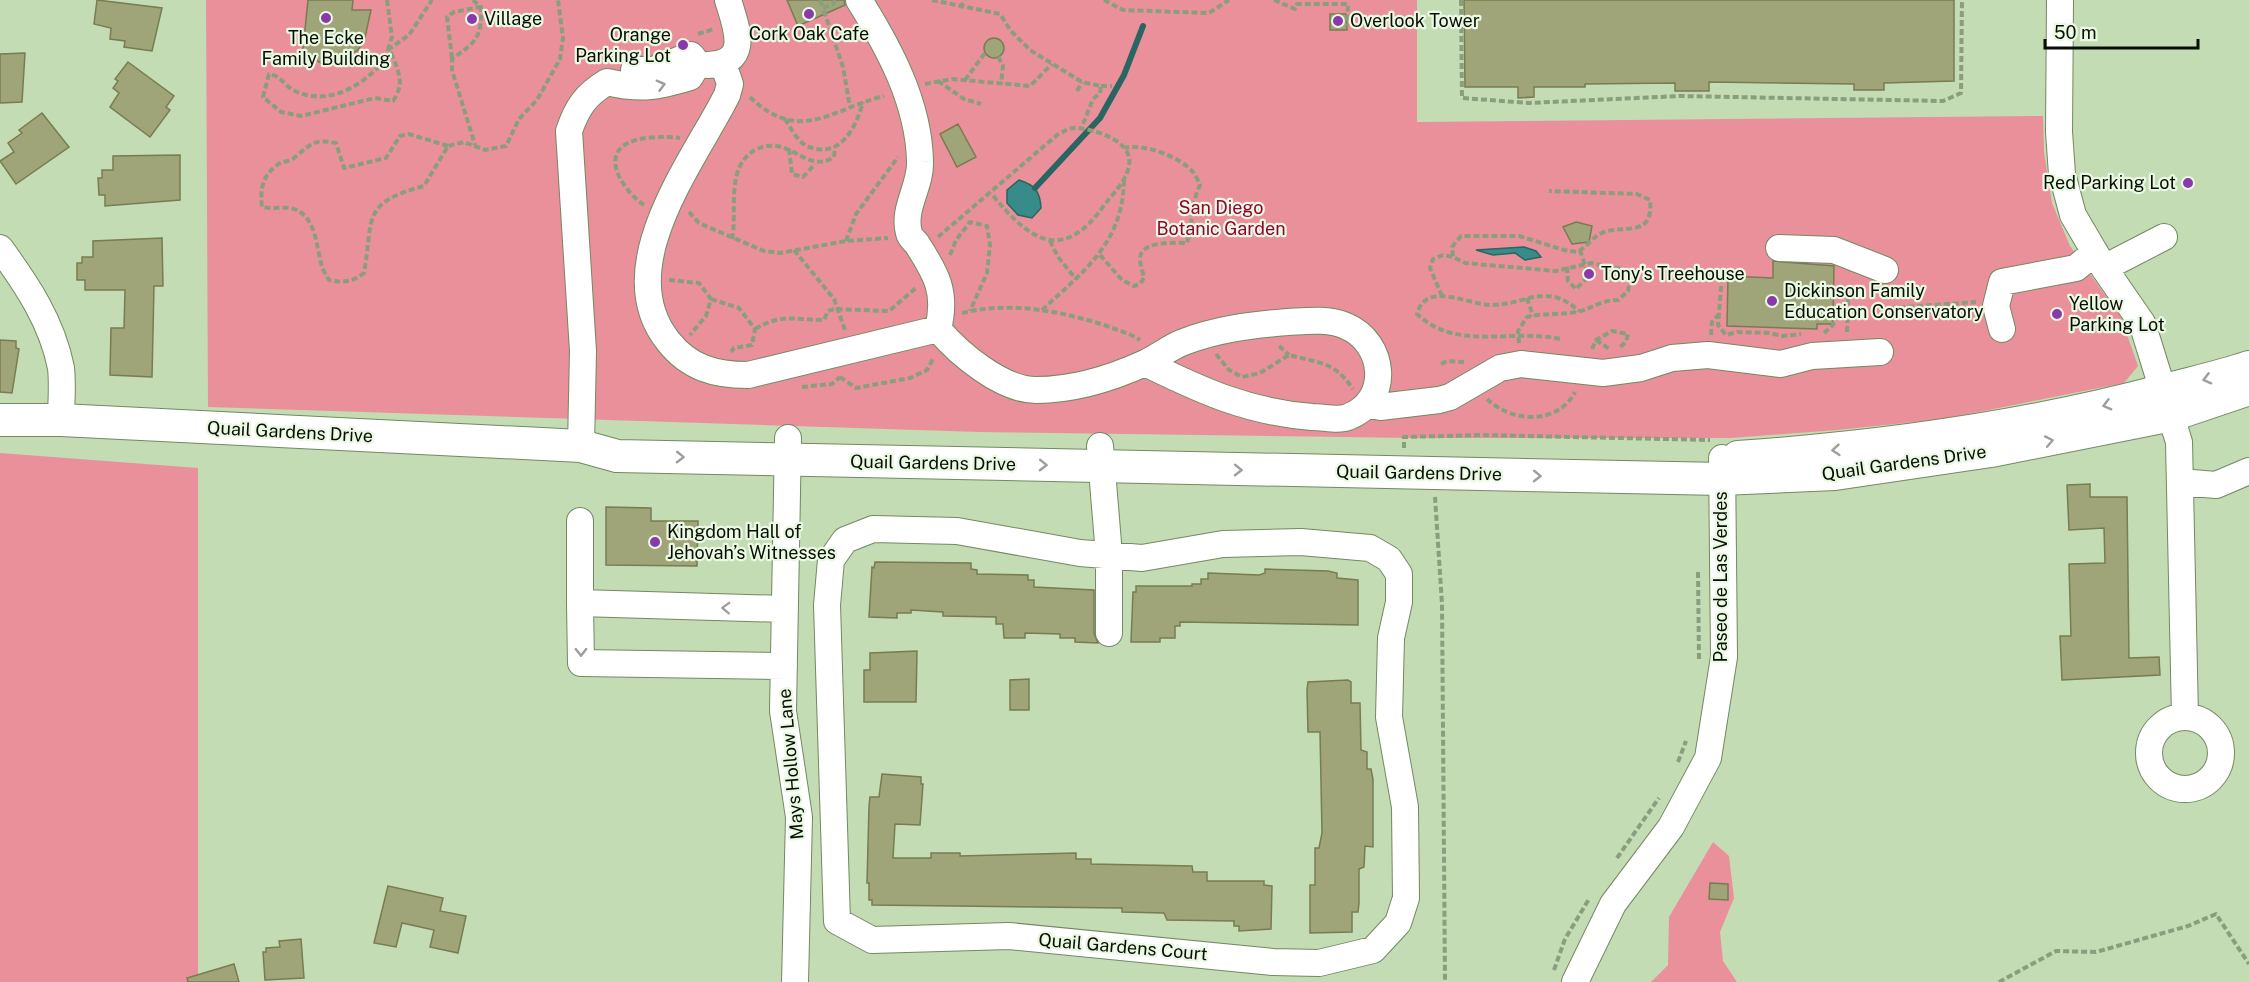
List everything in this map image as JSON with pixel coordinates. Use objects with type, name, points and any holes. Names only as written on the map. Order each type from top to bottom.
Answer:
[{"type":"main road","name":"Quail Gardens Drive","points":[[1100,456],[1404,444],[1722,468],[1835,474],[2051,441],[2168,403],[2249,367]]},
{"type":"main road","name":"Quail Gardens Drive","points":[[2168,403],[2249,389]]},
{"type":"main road","name":"Quail Gardens Drive","points":[[0,420],[61,420],[581,446],[617,456],[787,449],[1100,456],[1434,474],[1722,468]]},
{"type":"street","points":[[859,0],[880,33],[907,94],[920,162],[907,219],[913,240],[943,295],[939,323],[954,348],[974,363],[1007,383],[1033,390],[1065,387],[1111,377],[1213,331],[1259,324],[1315,320],[1344,324],[1363,334],[1375,352],[1378,374],[1374,394],[1368,404],[1357,414],[1343,419],[1278,414],[1234,404],[1153,359]]},
{"type":"street","points":[[2060,0],[2059,132],[2062,174],[2073,215],[2142,323],[2179,442],[2185,717]]},
{"type":"street","points":[[723,63],[735,54],[739,43],[740,19]]},
{"type":"street","points":[[581,446],[583,351],[569,131],[576,108],[591,91],[607,82],[627,87],[655,88],[690,77],[695,51]]},
{"type":"street","points":[[634,70],[653,69],[695,51],[723,63],[730,84],[667,206],[651,253],[648,285],[653,312],[664,335],[675,350],[700,368],[717,373],[748,375],[851,351],[939,323]]},
{"type":"street","points":[[2001,328],[1996,306],[2002,282],[2076,268],[2164,237]]},
{"type":"street","points":[[0,248],[26,283],[47,320],[61,370],[61,420]]},
{"type":"street","points":[[1779,248],[1834,250],[1885,270]]},
{"type":"street","points":[[1368,404],[1380,407],[1439,400],[1500,368],[1521,364],[1603,373],[1632,369],[1672,358],[1708,355],[1781,364],[1812,356],[1880,352]]},
{"type":"street","name":"Mays Hollow Lane","points":[[787,449],[783,711],[799,817],[795,982]]},
{"type":"street","points":[[1100,456],[1109,555],[1108,633]]},
{"type":"street","name":"Paseo de Las Verdes","points":[[1564,978],[1613,904],[1671,827],[1708,758],[1724,657],[1722,468]]},
{"type":"street","points":[[2180,482],[2216,485],[2249,471]]},
{"type":"street","points":[[580,521],[581,663],[784,666]]},
{"type":"street","name":"Quail Gardens Court","points":[[873,529],[957,531],[1080,553],[1109,555],[1142,558],[1223,544],[1301,542],[1370,548],[1389,560],[1399,574],[1399,602],[1390,638],[1389,717],[1405,807],[1406,898],[1398,923],[1373,950],[1319,963],[1273,962],[1009,936],[872,940],[837,921],[827,605],[831,560],[845,540],[873,529]]},
{"type":"street","points":[[580,603],[785,609]]},
{"type":"path","points":[[387,0],[392,37],[389,51],[401,77],[400,89],[393,101],[375,98],[302,116],[281,112],[263,98],[269,74],[278,75],[291,89],[309,97],[327,97],[354,87],[379,67],[389,51],[409,35],[432,0]]},
{"type":"path","points":[[452,59],[475,42],[482,28],[481,7],[473,0]]},
{"type":"path","points":[[448,146],[424,186],[396,194],[378,207],[370,221],[364,273],[355,280],[344,283],[329,280],[321,264],[318,242],[310,224],[300,214],[291,208],[277,210],[262,207],[262,183],[267,174],[278,164],[293,160],[305,146],[323,141],[336,143],[344,168],[386,158],[400,136],[409,134],[448,146],[464,142],[485,150],[506,146],[519,119],[537,100],[560,58],[563,38],[558,0]]},
{"type":"path","points":[[820,0],[832,29],[843,67],[850,107]]},
{"type":"path","points":[[823,8],[833,4],[835,0]]},
{"type":"path","points":[[932,0],[960,8],[977,8],[1000,14],[1011,31],[1030,50],[1082,82],[1112,86]]},
{"type":"path","points":[[960,8],[964,0]]},
{"type":"path","points":[[1104,0],[1123,10],[1209,13],[1229,0]]},
{"type":"path","points":[[1274,0],[1295,9],[1297,4],[1348,4],[1347,26]]},
{"type":"path","points":[[1461,0],[1462,98],[1529,103],[1680,96],[1943,101],[1961,93],[1962,0]]},
{"type":"path","points":[[475,146],[452,70],[447,17],[461,10],[481,7]]},
{"type":"path","points":[[695,51],[740,19],[769,30]]},
{"type":"path","points":[[965,80],[985,53]]},
{"type":"path","points":[[998,57],[1003,64],[1001,84]]},
{"type":"path","points":[[745,92],[760,106],[784,118],[812,123],[863,101],[890,94],[907,94],[938,80],[1030,86],[1052,64]]},
{"type":"path","points":[[938,80],[964,99],[981,104]]},
{"type":"path","points":[[1077,91],[1082,82]]},
{"type":"path","points":[[1082,129],[1094,99],[1101,93],[1101,86]]},
{"type":"path","points":[[784,118],[805,144],[818,148],[835,147],[851,135],[863,101]]},
{"type":"path","points":[[700,144],[690,139],[657,138],[625,144],[618,151],[615,163],[632,197],[667,206],[732,239],[764,251],[794,250],[846,241],[913,240],[944,233],[1057,135],[1071,128],[1090,130],[1125,148],[1133,146],[1164,154],[1194,172],[1200,185],[1194,197],[1191,229],[1187,243],[1151,245],[1143,251],[1140,257],[1144,278],[1140,284],[1134,286],[1122,280],[1100,255]]},
{"type":"path","points":[[846,241],[861,207],[916,132]]},
{"type":"path","points":[[732,239],[734,187],[740,168],[754,150],[771,144],[789,148],[815,164]]},
{"type":"path","points":[[789,148],[792,174],[803,177],[815,164],[826,162],[834,157],[835,147]]},
{"type":"path","points":[[990,193],[1012,219],[1030,234],[1050,241],[1071,237],[1095,219],[1124,179],[1130,164],[1125,148]]},
{"type":"path","points":[[1041,310],[1100,255],[1115,227],[1124,198],[1124,179]]},
{"type":"path","points":[[1453,257],[1452,247],[1461,236],[1519,236],[1564,250],[1580,250],[1604,232],[1634,230],[1645,222],[1651,209],[1650,200],[1637,194],[1550,191]]},
{"type":"path","points":[[1050,241],[1058,257],[1076,279]]},
{"type":"path","points":[[794,250],[820,279],[839,310],[851,351]]},
{"type":"path","points":[[1568,267],[1568,281],[1576,289],[1586,279],[1586,268],[1580,250]]},
{"type":"path","points":[[1442,296],[1430,268],[1433,259],[1443,255],[1465,263],[1556,271],[1591,263],[1621,268],[1630,279],[1628,291],[1618,300],[1603,300],[1579,311],[1527,317],[1518,331],[1521,364]]},
{"type":"path","points":[[1722,277],[1718,325],[1726,335],[1737,332],[1783,336],[1806,334]]},
{"type":"path","points":[[648,285],[673,280],[699,283],[711,299],[739,308],[755,329],[752,345],[734,348],[717,373]]},
{"type":"path","points":[[1560,339],[1450,334],[1436,329],[1418,314],[1419,306],[1425,300],[1442,296],[1487,306],[1504,305],[1537,295],[1566,299],[1579,311]]},
{"type":"path","points":[[1846,353],[1848,297]]},
{"type":"path","points":[[1527,298],[1533,316]]},
{"type":"path","points":[[675,350],[701,324],[711,299]]},
{"type":"path","points":[[1890,308],[1985,301]]},
{"type":"path","points":[[840,377],[856,388],[910,378],[927,370],[935,356],[939,323],[976,309],[1016,307],[1063,313],[1134,336],[1153,359]]},
{"type":"path","points":[[755,329],[770,320],[784,316],[824,320],[828,311],[839,310]]},
{"type":"path","points":[[1813,334],[1823,334],[1833,325],[1838,313],[1847,311]]},
{"type":"path","points":[[1194,338],[1220,357],[1229,370],[1242,377],[1260,373],[1289,355],[1323,362],[1338,370],[1358,397],[1368,404]]},
{"type":"path","points":[[1596,340],[1611,350]]},
{"type":"path","points":[[1475,382],[1494,405],[1509,413],[1547,416],[1562,410],[1574,394],[1581,371]]},
{"type":"path","points":[[1434,474],[1442,604],[1445,982]]},
{"type":"path","points":[[1698,568],[1699,670]]},
{"type":"path","points":[[1674,770],[1690,731]]},
{"type":"path","points":[[1614,861],[1661,793]]},
{"type":"path","points":[[1564,978],[1565,939],[1591,895]]},
{"type":"path","points":[[1999,982],[2056,951],[2096,952],[2187,926],[2216,914],[2249,964]]},
{"type":"green space","name":"San Diego Botanic Garden","points":[[206,0],[1417,0],[1417,122],[2043,116],[2044,152],[2052,203],[2070,246],[2121,317],[2138,366],[2124,383],[1943,419],[1730,438],[1413,438],[979,432],[208,407]]},
{"type":"green space","points":[[0,453],[198,468],[198,982],[0,982]]},
{"type":"green space","points":[[1713,842],[1729,856],[1734,898],[1720,932],[1723,961],[1737,982],[1651,982],[1668,965],[1669,917]]},
{"type":"water","points":[[1019,180],[1033,187],[1039,197],[1041,208],[1032,218],[1018,215],[1007,203],[1007,190]]},
{"type":"water","points":[[1524,247],[1536,251],[1541,257],[1525,260],[1515,253],[1493,255],[1476,250]]},
{"type":"building","points":[[97,0],[162,8],[152,51],[124,47],[125,41],[110,39],[111,28],[94,24]]},
{"type":"building","points":[[308,0],[353,0],[352,10],[371,10],[364,42],[357,51],[331,63],[321,63],[303,49]]},
{"type":"building","name":"Cork Oak Cafe","points":[[787,0],[844,0],[845,5],[798,26]]},
{"type":"building","points":[[1464,0],[1954,0],[1954,81],[1884,83],[1884,90],[1854,90],[1854,84],[1709,82],[1709,91],[1675,91],[1675,83],[1585,84],[1585,87],[1534,87],[1534,97],[1518,98],[1518,87],[1465,87]]},
{"type":"building","points":[[1330,14],[1346,14],[1347,30],[1330,30]]},
{"type":"building","points":[[994,38],[1001,41],[1004,48],[1001,55],[994,58],[987,55],[984,48],[987,41]]},
{"type":"building","points":[[25,53],[22,102],[0,103],[0,54]]},
{"type":"building","points":[[128,62],[174,96],[166,107],[170,110],[150,137],[110,107],[119,93],[113,88],[118,81],[115,79]]},
{"type":"building","points":[[42,113],[69,147],[16,184],[0,161],[14,152],[8,143],[22,133],[19,130]]},
{"type":"building","points":[[958,124],[976,157],[957,167],[940,134]]},
{"type":"building","points":[[180,155],[180,200],[105,206],[105,195],[99,195],[98,178],[102,178],[102,170],[113,170],[113,156]]},
{"type":"building","points":[[1576,222],[1592,226],[1589,242],[1572,244],[1563,227]]},
{"type":"building","points":[[162,238],[163,286],[154,286],[152,377],[110,375],[111,328],[124,328],[125,290],[85,290],[85,280],[77,280],[77,263],[82,263],[82,257],[93,257],[93,241]]},
{"type":"building","name":"Dickinson Family Education Conservatory","points":[[1773,261],[1834,266],[1833,324],[1817,324],[1817,329],[1727,326],[1728,276],[1773,278]]},
{"type":"building","points":[[0,340],[16,341],[16,348],[19,349],[12,393],[0,392]]},
{"type":"building","points":[[2090,484],[2090,497],[2127,497],[2129,658],[2159,657],[2160,675],[2062,680],[2060,636],[2071,636],[2069,564],[2105,563],[2104,528],[2069,530],[2067,485]]},
{"type":"building","points":[[606,507],[651,508],[651,521],[698,521],[697,566],[606,565]]},
{"type":"building","points":[[875,562],[971,563],[971,569],[977,570],[977,574],[1028,575],[1028,580],[1034,580],[1034,587],[1094,590],[1094,633],[1098,643],[1075,642],[1075,638],[1060,638],[1060,634],[1025,633],[1025,638],[1004,638],[1003,624],[996,624],[996,617],[943,616],[943,612],[911,610],[911,613],[897,613],[897,618],[869,617],[872,567],[874,568]]},
{"type":"building","points":[[1265,569],[1328,571],[1337,573],[1337,578],[1358,580],[1358,625],[1180,622],[1180,626],[1175,626],[1175,638],[1160,638],[1160,642],[1131,642],[1133,592],[1136,592],[1136,586],[1192,586],[1192,584],[1201,584],[1201,579],[1208,579],[1208,573],[1259,575],[1265,573]]},
{"type":"building","points":[[917,651],[916,702],[864,702],[864,670],[870,670],[870,653]]},
{"type":"building","points":[[1029,679],[1029,710],[1010,710],[1010,680]]},
{"type":"building","points":[[1348,680],[1351,682],[1351,703],[1360,703],[1361,750],[1367,752],[1367,769],[1371,769],[1373,779],[1373,847],[1365,846],[1364,867],[1359,869],[1358,912],[1352,912],[1352,932],[1310,933],[1310,885],[1315,885],[1315,848],[1319,848],[1322,833],[1320,732],[1308,732],[1308,682]]},
{"type":"building","points":[[882,774],[921,777],[921,784],[923,784],[920,825],[895,824],[893,858],[931,858],[931,853],[960,853],[960,856],[1076,853],[1076,859],[1091,859],[1091,864],[1192,866],[1193,872],[1207,872],[1207,881],[1264,881],[1264,885],[1272,886],[1271,929],[1239,931],[1239,926],[1234,926],[1234,921],[1167,920],[1164,913],[1122,912],[1122,908],[872,905],[872,900],[869,900],[869,883],[867,883],[869,806],[870,797],[879,797]]},
{"type":"building","points":[[1710,883],[1728,884],[1728,900],[1709,899]]},
{"type":"building","points":[[388,886],[443,898],[440,911],[466,916],[458,953],[430,947],[434,930],[402,923],[396,947],[374,943]]},
{"type":"building","points":[[301,939],[304,978],[265,980],[263,952],[266,952],[266,948],[280,947],[279,941]]},
{"type":"building","points":[[234,964],[239,982],[188,982],[187,978]]},
{"type":"waterway","points":[[1035,188],[1100,118],[1124,75],[1143,26]]},
{"type":"place","name":"Cork Oak Cafe","points":[[809,14]]},
{"type":"place","name":"The Ecke Family Building","points":[[326,18]]},
{"type":"place","name":"Village","points":[[472,19]]},
{"type":"place","name":"Overlook Tower","points":[[1338,21]]},
{"type":"place","name":"Orange Parking Lot","points":[[683,45]]},
{"type":"place","name":"Red Parking Lot","points":[[2188,183]]},
{"type":"place","name":"Tony's Treehouse","points":[[1589,274]]},
{"type":"place","name":"Dickinson Family Education Conservatory","points":[[1772,301]]},
{"type":"place","name":"Yellow Parking Lot","points":[[2057,314]]},
{"type":"place","name":"Kingdom Hall of Jehovah’s Witnesses","points":[[655,542]]}]
